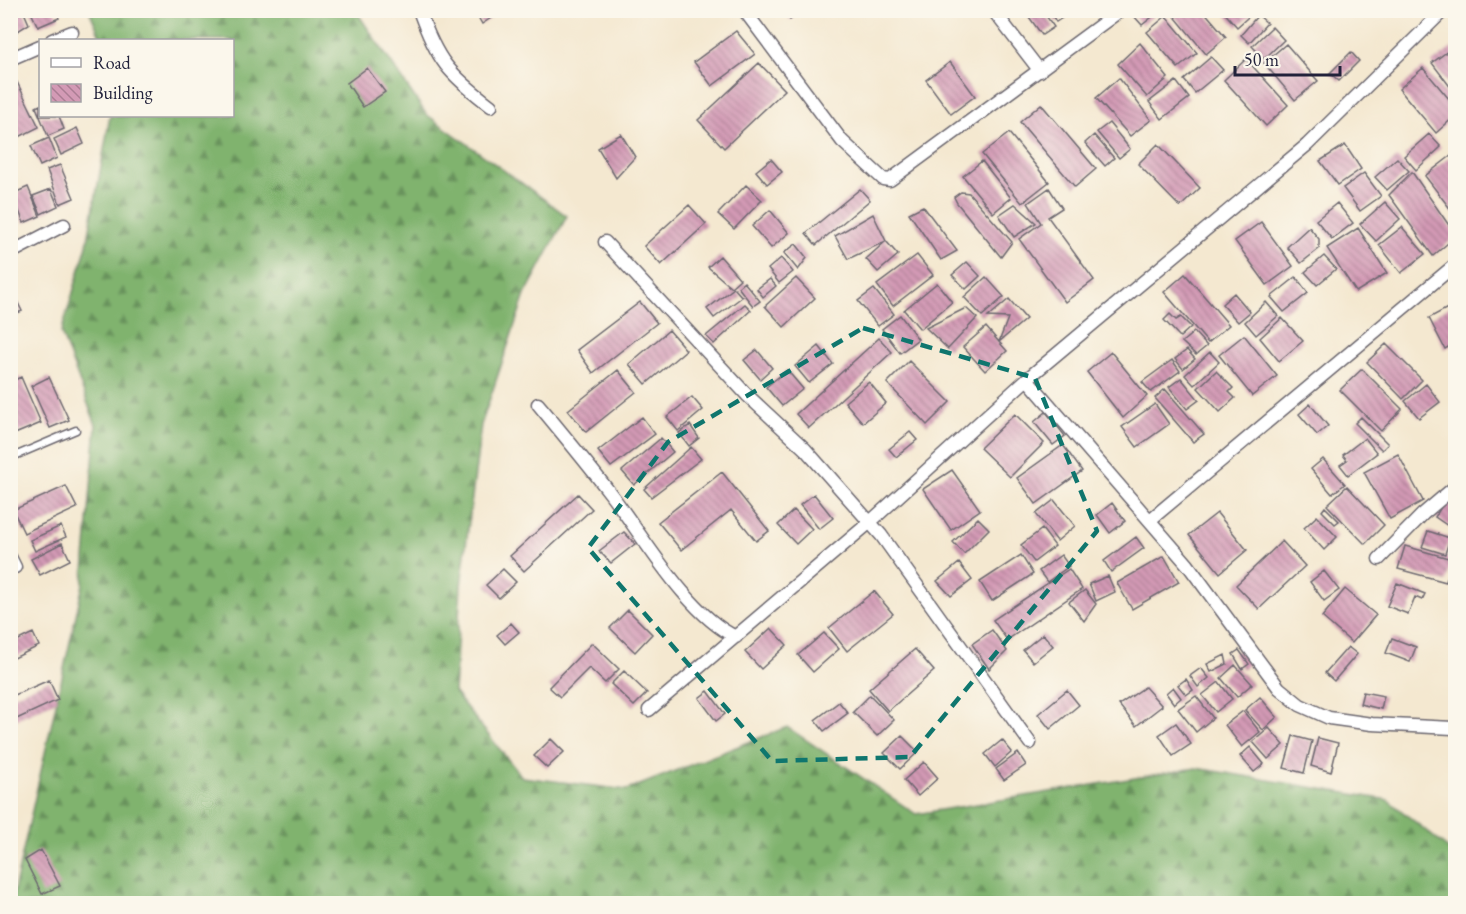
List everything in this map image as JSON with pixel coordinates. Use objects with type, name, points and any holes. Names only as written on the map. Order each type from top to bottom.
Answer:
[{"type":"street","points":[[419,10],[431,44],[445,66],[492,106]]},
{"type":"street","points":[[744,10],[842,141],[883,179],[890,180],[1121,10]]},
{"type":"street","points":[[993,10],[1040,71]]},
{"type":"street","points":[[648,710],[869,523],[1027,379],[1307,145],[1444,10]]},
{"type":"street","points":[[54,39],[72,32]]},
{"type":"street","points":[[10,58],[39,46]]},
{"type":"street","points":[[10,253],[64,225]]},
{"type":"street","points":[[605,242],[747,395],[806,449],[869,523],[904,566],[1030,743]]},
{"type":"street","points":[[1150,520],[1455,264]]},
{"type":"street","points":[[1027,379],[1150,520],[1236,627],[1280,688],[1299,705],[1329,717],[1351,721],[1453,728]]},
{"type":"street","points":[[538,404],[608,490],[673,579],[700,611],[723,631],[736,637]]},
{"type":"street","points":[[1379,559],[1423,514],[1455,486]]},
{"type":"lane","points":[[10,458],[76,430]]},
{"type":"highlighted area","points":[[863,328],[1035,378],[1097,531],[910,757],[772,761],[588,548],[668,442]]},
{"type":"green space","points":[[89,10],[356,11],[426,114],[567,216],[525,295],[481,425],[461,586],[454,692],[522,777],[627,790],[787,727],[916,814],[1196,768],[1388,800],[1456,855],[1455,904],[11,904],[83,584],[96,425],[61,333],[87,245],[110,117],[234,117],[234,39],[102,39]]},
{"type":"building","points":[[10,10],[23,10],[29,24],[10,36]]},
{"type":"building","points":[[30,10],[55,10],[59,18],[38,27]]},
{"type":"building","points":[[474,10],[503,10],[482,24]]},
{"type":"building","points":[[784,10],[803,10],[790,20]]},
{"type":"building","points":[[1024,10],[1042,10],[1054,27],[1042,35]]},
{"type":"building","points":[[1049,10],[1066,10],[1068,14],[1056,22]]},
{"type":"building","points":[[1141,10],[1161,10],[1142,25],[1134,16]]},
{"type":"building","points":[[1174,10],[1203,10],[1226,37],[1206,54],[1171,12]]},
{"type":"building","points":[[1222,10],[1256,10],[1237,27]]},
{"type":"building","points":[[1258,15],[1267,23],[1249,43],[1241,35]]},
{"type":"building","points":[[1166,16],[1197,53],[1178,68],[1147,32]]},
{"type":"building","points":[[1272,27],[1284,40],[1264,59],[1252,46]]},
{"type":"building","points":[[736,31],[755,54],[712,86],[694,62]]},
{"type":"building","points":[[1140,43],[1168,78],[1147,97],[1118,64]]},
{"type":"building","points":[[1286,44],[1318,81],[1295,100],[1264,63]]},
{"type":"building","points":[[1452,48],[1455,52],[1455,93],[1432,63]]},
{"type":"building","points":[[1351,52],[1359,61],[1339,81],[1330,73]]},
{"type":"building","points":[[1211,57],[1223,70],[1195,93],[1184,80]]},
{"type":"building","points":[[1246,59],[1288,105],[1266,126],[1224,80]]},
{"type":"building","points":[[950,62],[975,96],[951,114],[926,80]]},
{"type":"building","points":[[759,63],[785,90],[724,148],[698,120]]},
{"type":"building","points":[[367,68],[385,92],[363,107],[347,83]]},
{"type":"building","points":[[1423,68],[1455,106],[1455,116],[1436,133],[1399,89]]},
{"type":"building","points":[[1119,78],[1151,120],[1130,136],[1096,98]]},
{"type":"building","points":[[1176,81],[1189,98],[1162,119],[1149,102]]},
{"type":"building","points":[[17,82],[39,127],[15,139],[10,130],[10,85]]},
{"type":"building","points":[[1041,104],[1096,169],[1075,187],[1020,122]]},
{"type":"building","points":[[40,117],[59,117],[64,129],[48,136]]},
{"type":"building","points":[[1109,123],[1130,149],[1119,158],[1097,132]]},
{"type":"building","points":[[77,128],[84,144],[61,155],[54,139]]},
{"type":"building","points":[[1009,133],[1049,182],[1022,203],[982,154]]},
{"type":"building","points":[[621,134],[635,157],[616,178],[598,148]]},
{"type":"building","points":[[1429,134],[1441,147],[1416,170],[1404,156]]},
{"type":"building","points":[[1094,135],[1114,158],[1105,166],[1085,143]]},
{"type":"building","points":[[49,138],[57,158],[40,166],[31,146]]},
{"type":"building","points":[[1158,144],[1200,188],[1180,207],[1138,164]]},
{"type":"building","points":[[1345,145],[1361,169],[1338,185],[1320,161]]},
{"type":"building","points":[[1452,155],[1455,160],[1455,215],[1425,176]]},
{"type":"building","points":[[1397,158],[1409,171],[1387,190],[1375,177]]},
{"type":"building","points":[[771,159],[782,172],[767,184],[756,171]]},
{"type":"building","points":[[982,161],[1011,198],[993,213],[963,176]]},
{"type":"building","points":[[60,165],[74,198],[60,204],[47,170]]},
{"type":"building","points":[[1412,172],[1455,234],[1455,237],[1433,256],[1389,195]]},
{"type":"building","points":[[1364,173],[1381,196],[1360,211],[1343,188]]},
{"type":"building","points":[[746,185],[762,200],[734,229],[718,214]]},
{"type":"building","points":[[28,187],[40,216],[24,223],[12,194]]},
{"type":"building","points":[[1049,188],[1062,208],[1048,217],[1094,280],[1065,302],[1019,239],[1041,223],[1028,203]]},
{"type":"building","points":[[51,189],[58,206],[41,214],[33,196]]},
{"type":"building","points":[[860,189],[870,200],[816,245],[806,233]]},
{"type":"building","points":[[961,192],[969,193],[1012,242],[1001,257],[957,203],[954,197]]},
{"type":"building","points":[[1385,202],[1400,219],[1376,241],[1360,224]]},
{"type":"building","points":[[1337,203],[1353,223],[1332,239],[1316,220]]},
{"type":"building","points":[[1015,204],[1036,223],[1014,237],[999,215]]},
{"type":"building","points":[[689,205],[706,224],[661,265],[644,246]]},
{"type":"building","points":[[923,206],[957,251],[941,260],[909,213]]},
{"type":"building","points":[[770,210],[789,233],[771,248],[752,226]]},
{"type":"building","points":[[873,214],[886,241],[848,259],[835,236]]},
{"type":"building","points":[[1261,222],[1293,266],[1267,285],[1235,241]]},
{"type":"building","points":[[1309,227],[1319,239],[1319,249],[1301,263],[1287,247]]},
{"type":"building","points":[[1402,227],[1425,254],[1401,273],[1379,245]]},
{"type":"building","points":[[1358,228],[1387,273],[1356,292],[1327,248]]},
{"type":"building","points":[[886,241],[898,255],[878,272],[866,259]]},
{"type":"building","points":[[796,244],[807,258],[798,270],[784,253]]},
{"type":"building","points":[[917,255],[933,275],[893,306],[877,285]]},
{"type":"building","points":[[720,256],[740,279],[731,287],[708,267]]},
{"type":"building","points":[[1324,256],[1336,269],[1317,285],[1305,272]]},
{"type":"building","points":[[781,258],[793,272],[779,283],[768,269]]},
{"type":"building","points":[[967,262],[980,276],[966,289],[952,275]]},
{"type":"building","points":[[1185,274],[1229,325],[1208,343],[1164,292]]},
{"type":"building","points":[[986,277],[1004,297],[982,316],[964,297]]},
{"type":"building","points":[[1296,277],[1308,293],[1284,312],[1271,297]]},
{"type":"building","points":[[796,278],[815,298],[784,327],[765,306]]},
{"type":"building","points":[[770,279],[776,286],[763,297],[757,289]]},
{"type":"building","points":[[744,282],[760,301],[753,306],[738,287]]},
{"type":"building","points":[[937,283],[952,302],[920,329],[904,310]]},
{"type":"building","points":[[10,287],[22,311],[10,316]]},
{"type":"building","points":[[734,288],[742,297],[714,318],[707,309]]},
{"type":"building","points":[[874,289],[894,314],[878,326],[858,301]]},
{"type":"building","points":[[1234,293],[1250,312],[1238,322],[1222,304]]},
{"type":"building","points":[[1009,299],[1026,319],[999,342],[1008,318],[988,317]]},
{"type":"building","points":[[640,302],[657,323],[593,373],[577,350]]},
{"type":"building","points":[[1266,302],[1278,316],[1256,335],[1245,322]]},
{"type":"building","points":[[745,304],[751,310],[714,344],[706,336]]},
{"type":"building","points":[[1455,304],[1455,343],[1445,349],[1429,318]]},
{"type":"building","points":[[966,308],[977,318],[948,349],[926,328]]},
{"type":"building","points":[[1170,314],[1176,320],[1181,317],[1191,327],[1180,337],[1164,320]]},
{"type":"building","points":[[900,315],[918,339],[900,353],[882,329]]},
{"type":"building","points":[[1282,318],[1303,341],[1279,361],[1260,338]]},
{"type":"building","points":[[986,327],[1007,351],[985,371],[963,347]]},
{"type":"building","points":[[669,330],[686,350],[646,384],[629,364]]},
{"type":"building","points":[[1194,332],[1207,346],[1196,355],[1182,342]]},
{"type":"building","points":[[1244,335],[1277,376],[1252,396],[1219,355]]},
{"type":"building","points":[[879,338],[892,352],[809,428],[796,414]]},
{"type":"building","points":[[1386,344],[1422,380],[1403,399],[1367,362]]},
{"type":"building","points":[[819,346],[833,364],[809,383],[795,366]]},
{"type":"building","points":[[757,350],[772,368],[760,379],[744,360]]},
{"type":"building","points":[[1187,350],[1195,359],[1183,369],[1175,359]]},
{"type":"building","points":[[1111,352],[1147,396],[1123,418],[1087,372]]},
{"type":"building","points":[[1210,352],[1219,362],[1194,385],[1185,375]]},
{"type":"building","points":[[1172,360],[1180,371],[1151,392],[1142,382]]},
{"type":"building","points":[[909,361],[950,402],[927,425],[887,383]]},
{"type":"building","points":[[1362,369],[1402,409],[1381,431],[1340,390]]},
{"type":"building","points":[[618,370],[636,392],[586,432],[568,410]]},
{"type":"building","points":[[787,370],[803,389],[782,406],[766,387]]},
{"type":"building","points":[[1216,371],[1233,388],[1229,392],[1235,398],[1220,412],[1198,388]]},
{"type":"building","points":[[21,377],[41,423],[10,436],[10,382]]},
{"type":"building","points":[[49,377],[69,420],[50,428],[31,386]]},
{"type":"building","points":[[1181,378],[1199,400],[1187,409],[1169,387]]},
{"type":"building","points":[[869,382],[886,403],[863,423],[845,402]]},
{"type":"building","points":[[1426,384],[1440,402],[1419,418],[1405,401]]},
{"type":"building","points":[[1165,389],[1204,434],[1193,442],[1155,398]]},
{"type":"building","points":[[692,397],[703,410],[678,431],[667,417]]},
{"type":"building","points":[[1155,404],[1169,424],[1137,447],[1122,427]]},
{"type":"building","points":[[1310,404],[1328,426],[1317,435],[1299,414]]},
{"type":"building","points":[[1046,412],[1065,436],[1053,445],[1034,422]]},
{"type":"building","points":[[1015,414],[1044,443],[1010,477],[980,448]]},
{"type":"building","points":[[642,417],[655,434],[611,467],[598,451]]},
{"type":"building","points":[[1361,417],[1388,444],[1382,450],[1355,423]]},
{"type":"building","points":[[690,425],[699,438],[689,446],[679,433]]},
{"type":"building","points":[[910,432],[917,440],[896,457],[889,449]]},
{"type":"building","points":[[661,438],[673,452],[634,485],[622,471]]},
{"type":"building","points":[[1365,438],[1377,453],[1348,475],[1340,465],[1347,460],[1343,455]]},
{"type":"building","points":[[1063,445],[1082,471],[1036,504],[1017,478]]},
{"type":"building","points":[[691,447],[701,459],[651,497],[644,489]]},
{"type":"building","points":[[1398,454],[1423,501],[1390,519],[1364,472]]},
{"type":"building","points":[[1323,459],[1345,484],[1332,494],[1311,469]]},
{"type":"building","points":[[952,470],[980,510],[951,530],[923,489]]},
{"type":"building","points":[[722,472],[769,531],[756,541],[731,510],[681,550],[658,522]]},
{"type":"building","points":[[66,486],[77,508],[24,533],[13,510]]},
{"type":"building","points":[[1347,486],[1384,525],[1365,544],[1327,505]]},
{"type":"building","points":[[578,494],[592,509],[524,571],[510,556]]},
{"type":"building","points":[[814,494],[833,518],[819,529],[800,505]]},
{"type":"building","points":[[1446,499],[1455,505],[1451,528],[1435,517]]},
{"type":"building","points":[[1054,500],[1075,526],[1057,541],[1036,514]]},
{"type":"building","points":[[1112,503],[1125,521],[1110,533],[1097,515]]},
{"type":"building","points":[[1325,507],[1339,521],[1335,524],[1322,511]]},
{"type":"building","points":[[794,510],[812,529],[796,544],[778,525]]},
{"type":"building","points":[[1217,513],[1247,550],[1220,573],[1189,535]]},
{"type":"building","points":[[1317,516],[1337,537],[1324,550],[1304,528]]},
{"type":"building","points":[[978,518],[989,529],[964,554],[953,542]]},
{"type":"building","points":[[61,526],[66,537],[35,551],[30,540]]},
{"type":"building","points":[[1042,529],[1055,546],[1034,562],[1021,545]]},
{"type":"building","points":[[1428,531],[1450,538],[1445,554],[1422,547]]},
{"type":"building","points":[[624,532],[635,544],[611,563],[599,551]]},
{"type":"building","points":[[1136,537],[1144,548],[1111,572],[1104,561]]},
{"type":"building","points":[[1282,541],[1305,566],[1259,609],[1236,585]]},
{"type":"building","points":[[62,543],[70,560],[40,575],[31,559]]},
{"type":"building","points":[[1405,546],[1452,559],[1446,582],[1398,569]]},
{"type":"building","points":[[1021,555],[1033,574],[992,601],[980,582]]},
{"type":"building","points":[[1061,555],[1069,566],[1047,582],[1039,571]]},
{"type":"building","points":[[1164,556],[1179,582],[1132,609],[1117,583]]},
{"type":"building","points":[[959,563],[972,580],[951,596],[937,581]]},
{"type":"building","points":[[503,569],[516,582],[499,598],[486,585]]},
{"type":"building","points":[[1069,569],[1082,589],[1007,640],[993,620]]},
{"type":"building","points":[[1324,571],[1339,590],[1324,601],[1310,582]]},
{"type":"building","points":[[1108,576],[1115,592],[1096,601],[1089,584]]},
{"type":"building","points":[[1397,583],[1425,594],[1422,600],[1415,597],[1408,614],[1387,606]]},
{"type":"building","points":[[1345,589],[1376,615],[1352,643],[1322,617]]},
{"type":"building","points":[[1085,590],[1096,604],[1084,621],[1069,602]]},
{"type":"building","points":[[874,591],[893,614],[847,651],[829,628]]},
{"type":"building","points":[[628,610],[652,634],[635,652],[610,628]]},
{"type":"building","points":[[511,623],[519,632],[505,644],[497,635]]},
{"type":"building","points":[[771,628],[787,645],[761,669],[745,652]]},
{"type":"building","points":[[992,630],[1007,651],[989,669],[972,644]]},
{"type":"building","points":[[33,633],[39,646],[10,660],[10,644]]},
{"type":"building","points":[[824,633],[839,649],[813,672],[798,655]]},
{"type":"building","points":[[1043,634],[1053,646],[1033,662],[1023,650]]},
{"type":"building","points":[[1392,638],[1416,647],[1410,662],[1386,653]]},
{"type":"building","points":[[592,643],[619,669],[605,683],[589,668],[560,697],[549,687]]},
{"type":"building","points":[[1348,647],[1357,654],[1334,681],[1325,673]]},
{"type":"building","points":[[915,649],[934,671],[888,711],[869,689]]},
{"type":"building","points":[[1239,650],[1249,664],[1242,669],[1233,654]]},
{"type":"building","points":[[1225,655],[1227,664],[1211,672],[1207,664]]},
{"type":"building","points":[[1235,665],[1252,684],[1237,697],[1221,678]]},
{"type":"building","points":[[1201,668],[1209,678],[1198,687],[1190,676]]},
{"type":"building","points":[[624,671],[647,693],[634,706],[611,684]]},
{"type":"building","points":[[1186,679],[1193,690],[1186,695],[1178,685]]},
{"type":"building","points":[[49,680],[58,700],[10,722],[10,697]]},
{"type":"building","points":[[1219,682],[1232,699],[1216,712],[1202,695]]},
{"type":"building","points":[[1145,687],[1162,706],[1136,726],[1119,705]]},
{"type":"building","points":[[1173,687],[1181,698],[1174,704],[1166,693]]},
{"type":"building","points":[[1067,690],[1079,705],[1050,729],[1038,714]]},
{"type":"building","points":[[708,691],[725,714],[716,721],[699,698]]},
{"type":"building","points":[[1363,692],[1384,696],[1381,709],[1360,704]]},
{"type":"building","points":[[870,695],[894,720],[877,736],[853,712]]},
{"type":"building","points":[[1196,696],[1213,718],[1196,732],[1178,709]]},
{"type":"building","points":[[1260,697],[1277,717],[1263,730],[1245,710]]},
{"type":"building","points":[[839,702],[848,713],[824,731],[815,720]]},
{"type":"building","points":[[1243,711],[1260,732],[1242,747],[1225,725]]},
{"type":"building","points":[[1176,723],[1191,744],[1173,756],[1159,735]]},
{"type":"building","points":[[1269,728],[1284,745],[1268,759],[1253,742]]},
{"type":"building","points":[[902,736],[918,752],[900,769],[884,753]]},
{"type":"building","points":[[1293,736],[1312,741],[1304,773],[1284,768]]},
{"type":"building","points":[[1318,738],[1338,743],[1331,772],[1311,766]]},
{"type":"building","points":[[551,739],[564,752],[547,768],[534,756]]},
{"type":"building","points":[[1002,740],[1012,752],[995,767],[985,754]]},
{"type":"building","points":[[1250,747],[1264,764],[1254,772],[1240,756]]},
{"type":"building","points":[[1018,753],[1026,765],[1004,780],[996,769]]},
{"type":"building","points":[[924,762],[938,778],[918,796],[904,780]]},
{"type":"building","points":[[41,850],[60,886],[42,894],[25,860]]}]
